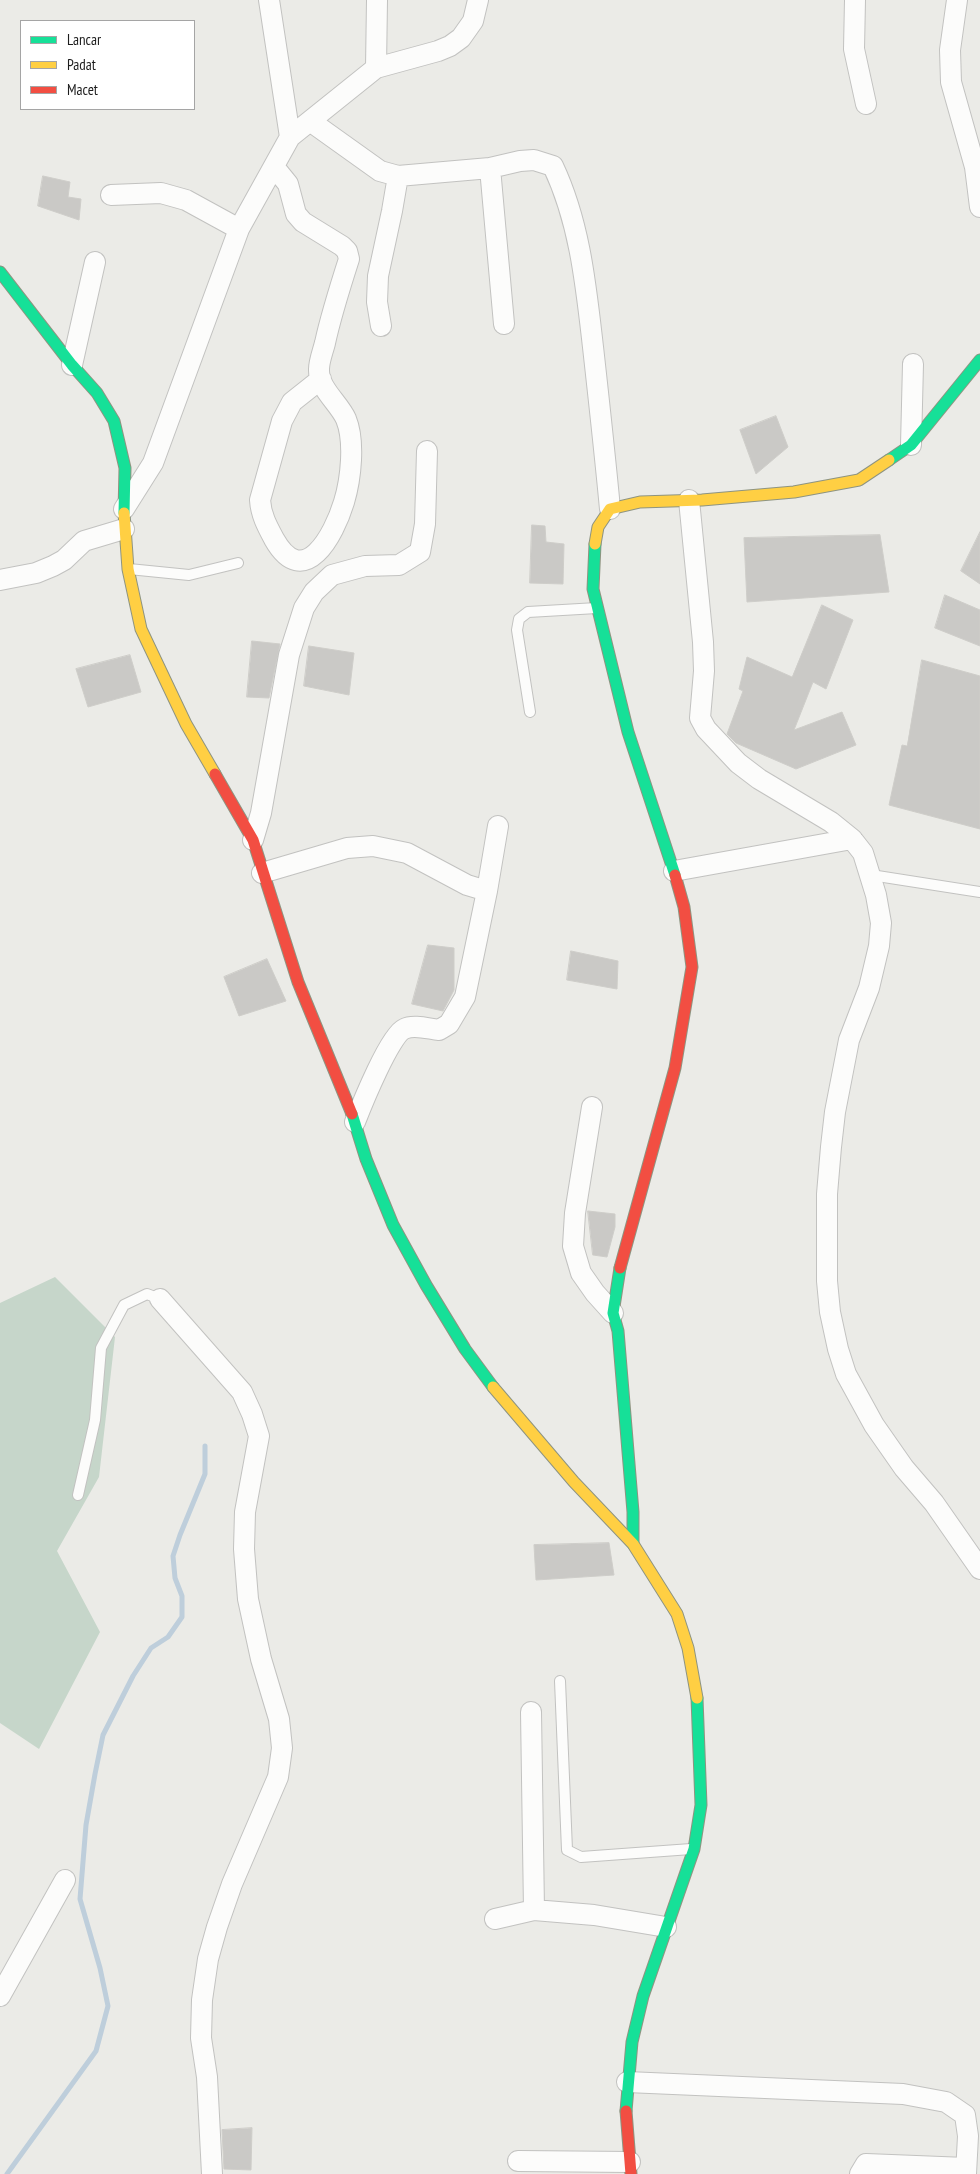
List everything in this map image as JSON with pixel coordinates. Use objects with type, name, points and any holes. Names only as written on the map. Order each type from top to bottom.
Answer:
[{"type":"street","points":[[269,0],[290,137]]},
{"type":"street","points":[[376,68],[377,0]]},
{"type":"street","points":[[124,510],[153,463],[239,229],[275,168],[290,137],[376,68],[438,52],[461,38],[473,21],[478,0]]},
{"type":"street","points":[[855,0],[854,49],[866,104]]},
{"type":"street","points":[[957,0],[950,50],[952,82],[975,167],[980,207]]},
{"type":"street","points":[[310,121],[380,171],[398,176],[490,168],[520,161],[534,160],[553,166],[561,184],[577,234],[587,296],[610,509],[598,527],[593,554],[593,589],[628,732],[684,907],[692,967],[687,1007],[675,1068],[620,1268],[613,1313],[618,1331],[634,1544]]},
{"type":"street","points":[[275,168],[288,184],[296,214],[303,222],[342,246],[347,251],[349,259],[333,307],[318,370],[326,389],[346,419],[349,431],[351,467],[344,502],[327,539],[315,556],[305,561],[296,561],[282,553],[261,512],[260,500],[282,421],[292,402],[321,379]]},
{"type":"street","points":[[490,168],[504,324]]},
{"type":"street","points":[[381,326],[377,302],[378,276],[398,176]]},
{"type":"street","points":[[111,195],[161,192],[186,200],[239,229]]},
{"type":"street","points":[[72,365],[95,262]]},
{"type":"street","points":[[0,272],[72,365],[97,392],[114,421],[125,468],[124,530],[128,569],[141,628],[186,724],[253,840],[298,982],[355,1122],[366,1159],[393,1225],[426,1285],[465,1349],[497,1392],[574,1482],[634,1544],[677,1614],[688,1648],[697,1691],[701,1806],[694,1849],[643,1996],[632,2042],[626,2107],[631,2168],[518,2161]]},
{"type":"street","points":[[610,509],[640,502],[794,492],[859,480],[911,445],[980,360]]},
{"type":"street","points":[[911,445],[913,364]]},
{"type":"street","points":[[253,840],[261,813],[289,655],[304,608],[314,592],[332,575],[365,566],[399,565],[420,552],[425,524],[427,451]]},
{"type":"street","points":[[689,500],[703,642],[704,671],[700,718],[706,729],[738,763],[759,779],[831,822],[852,839],[862,853],[871,875],[881,923],[879,946],[869,988],[849,1040],[835,1112],[831,1147],[826,1244],[827,1281],[830,1312],[838,1349],[846,1374],[874,1425],[904,1468],[934,1503],[980,1569]]},
{"type":"street","points":[[0,580],[36,573],[64,560],[84,541],[124,530]]},
{"type":"street","points":[[355,1122],[394,1038],[402,1030],[410,1027],[439,1030],[448,1024],[465,997],[487,891],[498,826]]},
{"type":"street","points":[[674,871],[852,839]]},
{"type":"street","points":[[262,873],[333,851],[373,846],[407,854],[467,885],[487,891]]},
{"type":"street","points":[[592,1107],[575,1213],[573,1246],[582,1273],[595,1293],[613,1313]]},
{"type":"street","points":[[160,1299],[242,1392],[259,1436],[245,1512],[244,1549],[247,1591],[260,1659],[279,1719],[282,1748],[278,1777],[232,1884],[216,1927],[208,1959],[202,2000],[201,2038],[208,2078],[212,2174]]},
{"type":"street","points":[[530,1712],[534,1910]]},
{"type":"street","points":[[0,1996],[65,1880]]},
{"type":"street","points":[[495,1919],[534,1910],[594,1915],[666,1927]]},
{"type":"street","points":[[628,2082],[903,2094],[946,2102],[965,2115],[968,2136],[966,2171],[873,2163],[866,2164],[860,2174]]},
{"type":"lane","points":[[128,569],[189,575],[238,563]]},
{"type":"lane","points":[[530,712],[518,630],[519,619],[528,612],[598,608]]},
{"type":"lane","points":[[871,875],[980,892]]},
{"type":"lane","points":[[78,1494],[95,1420],[101,1348],[124,1305],[148,1294],[160,1299]]},
{"type":"lane","points":[[560,1681],[567,1850],[581,1857],[694,1849]]},
{"type":"green space","points":[[55,1277],[115,1337],[99,1477],[57,1551],[100,1632],[39,1749],[0,1723],[0,1303]]},
{"type":"building","points":[[43,176],[70,182],[68,197],[81,199],[79,220],[38,206]]},
{"type":"building","points":[[776,416],[788,447],[756,474],[740,430]]},
{"type":"building","points":[[532,525],[545,526],[546,542],[564,544],[563,584],[530,583]]},
{"type":"building","points":[[980,532],[980,584],[961,571]]},
{"type":"building","points":[[880,535],[889,592],[747,602],[744,538]]},
{"type":"building","points":[[945,595],[980,610],[980,646],[935,628]]},
{"type":"building","points":[[822,605],[853,620],[826,689],[813,682],[794,730],[842,712],[856,745],[796,769],[736,743],[727,734],[743,691],[739,689],[747,657],[792,677]]},
{"type":"building","points":[[252,641],[280,644],[269,698],[247,697]]},
{"type":"building","points":[[309,646],[354,653],[349,695],[304,686]]},
{"type":"building","points":[[130,655],[141,692],[88,707],[76,669]]},
{"type":"building","points":[[922,660],[980,676],[980,829],[889,805],[902,745],[907,746]]},
{"type":"building","points":[[428,945],[454,948],[454,990],[443,1011],[412,1004]]},
{"type":"building","points":[[571,951],[618,961],[617,989],[567,980]]},
{"type":"building","points":[[267,959],[286,1001],[239,1016],[224,977]]},
{"type":"building","points":[[588,1211],[615,1214],[615,1227],[607,1257],[593,1255]]},
{"type":"building","points":[[609,1543],[614,1575],[536,1580],[534,1545]]},
{"type":"building","points":[[252,2128],[251,2170],[224,2169],[222,2130]]},
{"type":"waterway","points":[[7,2174],[96,2051],[108,2006],[100,1968],[80,1899],[86,1825],[95,1774],[103,1735],[133,1676],[151,1648],[168,1637],[182,1617],[182,1596],[175,1578],[173,1556],[205,1474],[205,1446]]},
{"type":"traffic: fast","points":[[0,272],[72,365],[97,393],[114,421],[125,468],[124,513]]},
{"type":"traffic: fast","points":[[889,460],[911,445],[980,360]]},
{"type":"traffic: fast","points":[[595,544],[593,589],[628,732],[675,875]]},
{"type":"traffic: fast","points":[[352,1114],[366,1159],[393,1225],[426,1285],[465,1349],[493,1387]]},
{"type":"traffic: fast","points":[[620,1268],[613,1313],[618,1331],[633,1512],[633,1544]]},
{"type":"traffic: fast","points":[[626,2111],[632,2042],[643,1996],[694,1849],[701,1805],[697,1698]]},
{"type":"traffic: slow","points":[[595,544],[598,527],[610,509],[640,502],[702,500],[794,492],[859,480],[889,460]]},
{"type":"traffic: slow","points":[[124,513],[128,569],[141,629],[186,724],[215,774]]},
{"type":"traffic: slow","points":[[493,1387],[574,1482],[633,1544],[677,1614],[688,1648],[697,1698]]},
{"type":"traffic: jam","points":[[215,774],[253,840],[298,982],[352,1114]]},
{"type":"traffic: jam","points":[[620,1268],[675,1068],[692,967],[684,907],[675,875]]},
{"type":"traffic: jam","points":[[626,2111],[631,2174]]}]
